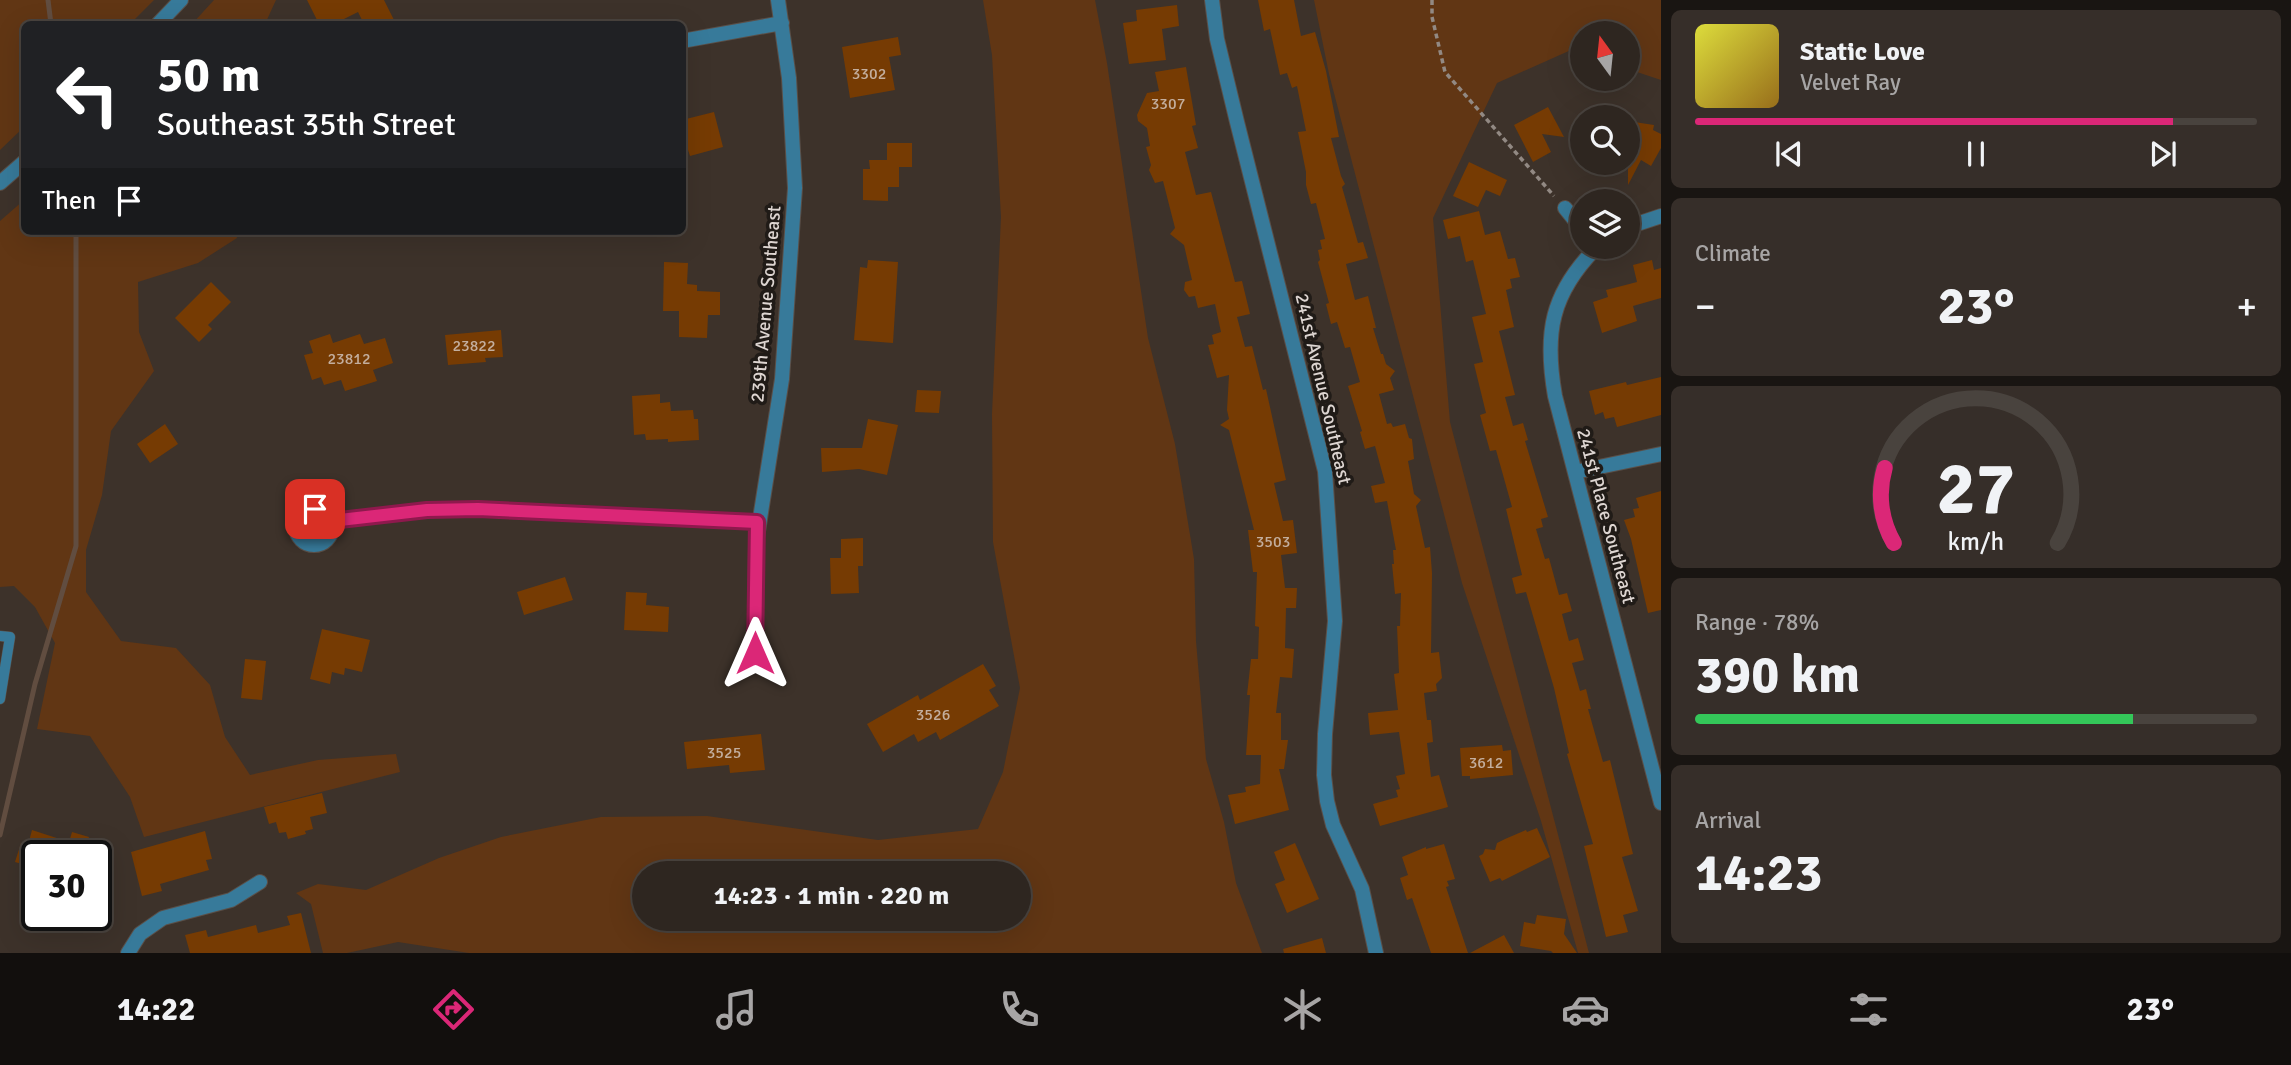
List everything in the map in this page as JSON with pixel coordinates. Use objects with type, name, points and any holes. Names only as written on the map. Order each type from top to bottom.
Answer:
[{"type":"street","points":[[161,21],[181,0]]},
{"type":"street","name":"239th Avenue Southeast","points":[[755,653],[757,522],[782,379],[794,188],[789,78],[778,0]]},
{"type":"street","name":"241st Avenue Southeast","points":[[1212,0],[1215,29],[1228,87],[1325,471],[1335,621],[1324,775],[1333,825],[1362,890],[1376,953]]},
{"type":"street","points":[[686,40],[782,23]]},
{"type":"street","points":[[0,183],[21,165]]},
{"type":"street","points":[[1565,208],[1570,214]]},
{"type":"street","points":[[1640,223],[1661,216]]},
{"type":"street","name":"241st Place Southeast","points":[[1584,259],[1560,296],[1550,339],[1549,364],[1575,472],[1657,768],[1661,803]]},
{"type":"street","points":[[1575,472],[1661,454]]},
{"type":"street","points":[[331,521],[427,510],[478,509],[757,522]]},
{"type":"street","points":[[128,953],[140,934],[163,918],[230,900],[260,882]]},
{"type":"lane","points":[[0,636],[10,637],[0,699]]},
{"type":"path","points":[[1432,0],[1432,17],[1445,72],[1565,208]]},
{"type":"shaded area","points":[[0,0],[154,0],[133,21],[21,21],[21,130],[0,150]]},
{"type":"shaded area","points":[[214,0],[276,0],[266,21],[195,21]]},
{"type":"shaded area","points":[[983,0],[1095,0],[1148,338],[1175,444],[1194,559],[1196,641],[1206,759],[1224,822],[1236,883],[1262,953],[469,953],[398,942],[347,953],[323,953],[311,904],[296,893],[318,884],[366,890],[439,858],[501,837],[601,817],[707,816],[878,840],[978,829],[1003,772],[1020,688],[993,542],[992,414],[1001,217],[992,55]]},
{"type":"shaded area","points":[[1314,0],[1661,0],[1661,80],[1640,73],[1640,21],[1570,21],[1570,50],[1497,83],[1433,218],[1450,422],[1589,953],[1578,953],[1541,821],[1462,583],[1329,74]]},
{"type":"shaded area","points":[[21,203],[21,235],[236,235],[237,238],[198,263],[138,282],[139,332],[154,371],[111,431],[102,495],[86,550],[86,592],[121,641],[176,648],[210,685],[225,737],[250,775],[318,760],[396,754],[400,772],[144,837],[130,797],[90,736],[37,729],[55,643],[35,607],[14,586],[0,587],[0,221]]},
{"type":"building","points":[[307,0],[384,0],[394,21],[362,21],[358,12],[340,21],[318,21]]},
{"type":"building","points":[[1258,0],[1294,0],[1301,36],[1315,32],[1339,137],[1331,138],[1345,184],[1342,187],[1358,243],[1363,242],[1368,258],[1346,264],[1355,300],[1368,296],[1376,328],[1373,328],[1381,354],[1386,364],[1395,371],[1390,378],[1394,390],[1379,394],[1387,424],[1391,423],[1393,427],[1405,424],[1409,438],[1412,439],[1414,459],[1408,461],[1414,494],[1421,500],[1416,506],[1425,548],[1430,547],[1431,653],[1439,652],[1442,678],[1436,684],[1437,691],[1424,693],[1433,742],[1427,743],[1431,777],[1439,775],[1448,807],[1380,826],[1373,804],[1398,797],[1396,790],[1400,789],[1396,776],[1405,774],[1399,732],[1370,735],[1368,713],[1398,710],[1394,674],[1399,673],[1397,626],[1400,626],[1401,593],[1395,594],[1392,564],[1393,550],[1396,550],[1387,501],[1375,503],[1371,486],[1385,483],[1375,446],[1365,449],[1348,386],[1360,382],[1350,347],[1345,348],[1337,322],[1331,324],[1326,304],[1329,303],[1318,262],[1318,250],[1322,249],[1320,240],[1325,239],[1316,203],[1311,204],[1306,185],[1298,132],[1306,131],[1297,86],[1292,88],[1287,73],[1280,75],[1270,29],[1264,31]]},
{"type":"building","points":[[1177,5],[1179,26],[1162,29],[1166,60],[1129,64],[1123,23],[1137,21],[1136,10]]},
{"type":"building","points":[[898,37],[901,55],[889,57],[895,90],[850,98],[842,47]]},
{"type":"building","points":[[1186,67],[1196,125],[1192,126],[1198,148],[1185,152],[1196,195],[1211,192],[1235,282],[1242,281],[1250,314],[1237,317],[1245,347],[1252,346],[1263,390],[1266,389],[1286,480],[1274,483],[1283,521],[1293,520],[1297,553],[1281,555],[1285,588],[1297,588],[1296,608],[1286,608],[1285,648],[1294,649],[1292,678],[1280,677],[1276,713],[1281,713],[1281,740],[1288,740],[1284,769],[1279,769],[1289,810],[1235,824],[1228,795],[1246,792],[1245,787],[1260,784],[1261,755],[1246,755],[1250,695],[1247,695],[1251,659],[1258,659],[1259,627],[1255,626],[1257,572],[1253,572],[1248,530],[1254,530],[1229,430],[1220,425],[1229,419],[1229,375],[1217,378],[1208,345],[1214,344],[1212,335],[1221,332],[1215,304],[1198,308],[1195,296],[1189,297],[1184,290],[1185,282],[1192,280],[1184,245],[1170,234],[1175,228],[1163,181],[1155,183],[1149,170],[1151,165],[1146,147],[1150,146],[1147,128],[1138,121],[1137,115],[1147,93],[1159,91],[1155,72]]},
{"type":"building","points":[[1548,107],[1564,137],[1542,134],[1551,152],[1533,162],[1514,125]]},
{"type":"building","points":[[714,112],[723,147],[690,156],[686,144],[686,119]]},
{"type":"building","points":[[1640,123],[1654,125],[1653,130],[1661,134],[1661,148],[1651,166],[1641,160],[1640,162]]},
{"type":"building","points":[[887,143],[912,143],[912,167],[899,167],[899,187],[888,187],[888,201],[863,200],[863,169],[870,169],[869,160],[887,160]]},
{"type":"building","points":[[1469,162],[1507,180],[1500,196],[1486,190],[1478,207],[1453,196]]},
{"type":"building","points":[[1479,211],[1485,235],[1500,231],[1508,259],[1515,258],[1520,277],[1510,279],[1512,288],[1506,290],[1514,327],[1499,331],[1515,395],[1505,397],[1513,426],[1523,423],[1528,440],[1525,441],[1548,517],[1541,519],[1543,527],[1536,529],[1545,559],[1549,558],[1559,595],[1567,593],[1572,611],[1562,614],[1569,641],[1578,638],[1584,660],[1572,663],[1580,691],[1586,689],[1591,709],[1588,709],[1603,762],[1610,760],[1633,854],[1622,857],[1638,911],[1623,915],[1628,932],[1606,937],[1584,846],[1593,844],[1567,754],[1569,753],[1554,688],[1526,592],[1516,594],[1512,578],[1522,575],[1506,509],[1512,507],[1496,450],[1490,451],[1480,415],[1486,413],[1474,364],[1483,362],[1472,317],[1486,314],[1473,260],[1466,262],[1460,236],[1448,239],[1443,220]]},
{"type":"building","points":[[868,260],[898,262],[893,343],[854,340],[860,267],[867,268]]},
{"type":"building","points":[[1652,260],[1654,270],[1661,268],[1661,298],[1633,306],[1637,321],[1602,333],[1593,302],[1608,297],[1606,290],[1637,282],[1633,265]]},
{"type":"building","points":[[664,262],[688,263],[687,284],[697,285],[697,291],[720,292],[720,315],[708,315],[707,338],[679,337],[679,311],[663,311]]},
{"type":"building","points":[[211,282],[231,302],[208,325],[212,329],[199,342],[175,318]]},
{"type":"building","points":[[501,330],[503,357],[485,358],[486,362],[448,365],[445,335]]},
{"type":"building","points":[[330,334],[333,343],[360,334],[364,344],[385,338],[393,363],[373,370],[377,381],[345,391],[341,380],[324,385],[321,377],[312,380],[304,355],[313,353],[309,341]]},
{"type":"building","points":[[1661,377],[1661,415],[1617,427],[1614,417],[1605,419],[1603,412],[1595,415],[1589,391]]},
{"type":"building","points":[[917,390],[941,391],[939,413],[915,412]]},
{"type":"building","points":[[660,394],[660,403],[670,402],[671,411],[693,410],[694,419],[698,419],[699,440],[668,442],[668,439],[646,440],[645,434],[634,435],[632,396]]},
{"type":"building","points":[[868,419],[898,425],[887,475],[859,469],[822,472],[821,448],[862,448]]},
{"type":"building","points":[[165,424],[178,444],[150,463],[137,444]]},
{"type":"building","points":[[1661,491],[1661,610],[1648,613],[1624,520],[1635,517],[1633,509],[1639,508],[1636,498]]},
{"type":"building","points":[[863,538],[863,566],[858,566],[859,593],[831,594],[830,558],[841,558],[841,539]]},
{"type":"building","points":[[565,577],[573,600],[524,615],[517,592]]},
{"type":"building","points":[[626,592],[647,593],[646,605],[669,607],[668,632],[624,630]]},
{"type":"building","points":[[322,629],[370,640],[362,672],[345,668],[344,675],[332,672],[330,684],[310,679]]},
{"type":"building","points":[[245,659],[266,661],[262,700],[241,698]]},
{"type":"building","points":[[983,664],[996,686],[989,690],[999,706],[940,740],[936,732],[918,742],[914,734],[883,752],[867,724],[918,695],[920,700]]},
{"type":"building","points":[[761,734],[765,770],[730,773],[729,765],[687,769],[684,742]]},
{"type":"building","points":[[1502,745],[1503,751],[1511,750],[1513,775],[1470,779],[1470,776],[1462,776],[1460,748]]},
{"type":"building","points":[[322,793],[327,813],[310,817],[313,829],[305,831],[306,834],[288,839],[286,832],[279,833],[276,822],[269,824],[264,807]]},
{"type":"building","points":[[1537,828],[1550,857],[1502,881],[1500,878],[1490,882],[1479,856],[1485,849],[1495,850],[1497,843]]},
{"type":"building","points":[[32,830],[63,840],[29,840]]},
{"type":"building","points":[[205,831],[212,859],[206,860],[209,870],[160,884],[162,891],[142,896],[131,852]]},
{"type":"building","points":[[72,832],[89,837],[88,840],[70,840]]},
{"type":"building","points":[[21,843],[21,864],[15,862]]},
{"type":"building","points":[[1295,843],[1319,899],[1287,913],[1275,884],[1285,880],[1274,852]]},
{"type":"building","points":[[1444,844],[1455,879],[1447,881],[1449,886],[1446,887],[1468,953],[1431,953],[1412,898],[1407,900],[1400,878],[1408,875],[1402,857],[1426,847]]},
{"type":"building","points":[[301,913],[311,953],[190,953],[185,935],[206,930],[208,937],[256,925],[258,933],[290,925],[287,916]]},
{"type":"building","points":[[1537,915],[1566,919],[1564,934],[1577,953],[1553,953],[1520,946],[1524,922],[1535,924]]},
{"type":"building","points":[[1504,935],[1514,953],[1470,953]]},
{"type":"building","points":[[1322,938],[1326,953],[1284,953],[1283,949]]},
{"type":"waterway","points":[[48,0],[51,21]]},
{"type":"waterway","points":[[0,835],[35,684],[76,546],[76,235]]},
{"type":"route","points":[[315,509],[326,513],[331,521],[427,510],[478,509],[757,522],[755,653]]}]
